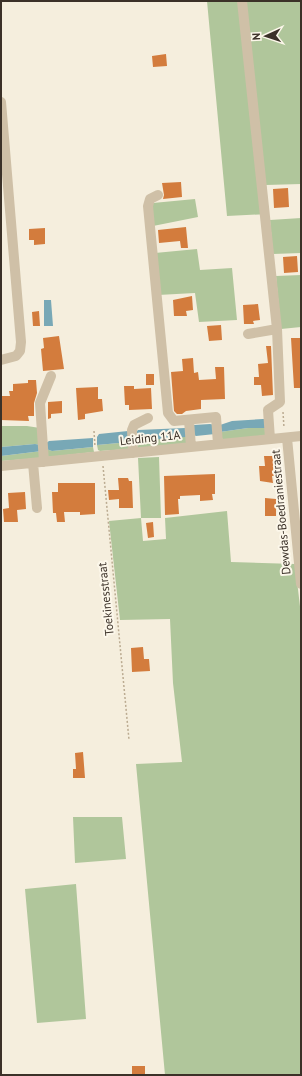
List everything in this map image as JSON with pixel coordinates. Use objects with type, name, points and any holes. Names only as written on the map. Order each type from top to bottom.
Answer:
[{"type":"street","points":[[242,1],[277,329],[280,402],[268,410],[270,436]]},
{"type":"street","points":[[1,102],[21,342],[20,351],[16,356],[1,360]]},
{"type":"street","points":[[158,195],[150,199],[148,206],[168,413],[174,421],[189,424],[216,417],[218,441]]},
{"type":"street","points":[[248,334],[277,329]]},
{"type":"street","points":[[44,462],[40,403],[51,376]]},
{"type":"street","points":[[133,453],[132,430],[134,424],[148,418]]},
{"type":"street","points":[[189,424],[191,445]]},
{"type":"street","name":"Leiding 11A","points":[[1,466],[133,453],[218,441],[270,436],[286,438],[301,436]]},
{"type":"street","name":"Dewdas-Boedraniestraat","points":[[286,438],[293,489],[301,584]]},
{"type":"street","points":[[33,463],[37,508]]},
{"type":"path","points":[[282,410],[286,438]]},
{"type":"path","name":"Toekinesstraat","points":[[94,431],[99,456],[107,524],[129,740]]},
{"type":"green space","points":[[207,1],[301,1],[301,184],[266,185],[269,214],[227,216]]},
{"type":"green space","points":[[195,199],[198,217],[153,226],[153,203]]},
{"type":"green space","points":[[301,218],[301,253],[273,254],[270,220]]},
{"type":"green space","points":[[197,249],[200,270],[232,268],[237,320],[199,322],[195,293],[158,295],[155,253]]},
{"type":"green space","points":[[301,275],[301,327],[281,329],[276,276]]},
{"type":"green space","points":[[1,426],[27,426],[40,428],[41,445],[35,444],[1,447]]},
{"type":"green space","points":[[248,428],[267,428],[267,435],[224,440],[221,438],[220,432]]},
{"type":"green space","points":[[188,436],[188,442],[185,444],[138,448],[135,439],[139,441]]},
{"type":"green space","points":[[130,442],[128,449],[100,451],[98,450],[97,445]]},
{"type":"green space","points":[[93,447],[94,452],[48,457],[46,449],[52,451]]},
{"type":"green space","points":[[42,451],[40,458],[1,461],[1,456]]},
{"type":"green space","points":[[159,457],[161,518],[141,518],[138,458]]},
{"type":"green space","points":[[227,511],[231,562],[295,564],[301,615],[301,1075],[165,1075],[136,764],[182,762],[173,683],[170,619],[120,620],[109,521],[141,518],[143,541],[166,539],[165,518]]},
{"type":"green space","points":[[73,817],[122,817],[126,859],[75,863]]},
{"type":"green space","points":[[76,884],[86,1019],[37,1023],[25,889]]},
{"type":"water","points":[[44,300],[51,300],[53,326],[44,326]]},
{"type":"water","points":[[267,419],[267,428],[248,428],[220,432],[220,425],[232,421]]},
{"type":"water","points":[[194,425],[215,425],[215,434],[196,436],[192,434]]},
{"type":"water","points":[[185,428],[188,436],[185,437],[139,441],[135,439],[135,433],[138,430]]},
{"type":"water","points":[[128,431],[130,442],[97,445],[97,437],[99,434]]},
{"type":"water","points":[[93,438],[93,447],[52,451],[46,449],[45,444],[49,441]]},
{"type":"water","points":[[35,444],[41,445],[42,451],[1,456],[1,447]]},
{"type":"building","points":[[166,54],[167,66],[153,67],[152,56]]},
{"type":"building","points":[[181,182],[182,197],[163,199],[164,195],[162,183]]},
{"type":"building","points":[[288,188],[289,207],[274,208],[273,189]]},
{"type":"building","points":[[186,227],[188,248],[181,248],[180,241],[159,243],[158,230]]},
{"type":"building","points":[[45,228],[45,244],[34,245],[34,240],[29,240],[29,229]]},
{"type":"building","points":[[297,256],[298,272],[284,273],[283,257]]},
{"type":"building","points":[[192,296],[193,310],[186,311],[187,316],[174,316],[173,300]]},
{"type":"building","points":[[258,304],[260,320],[253,321],[254,324],[244,324],[243,305]]},
{"type":"building","points":[[39,311],[40,326],[33,326],[32,312]]},
{"type":"building","points":[[221,325],[222,340],[209,341],[207,326]]},
{"type":"building","points":[[59,336],[64,369],[43,371],[41,349],[44,348],[43,338]]},
{"type":"building","points":[[291,338],[301,338],[301,388],[294,388]]},
{"type":"building","points":[[266,346],[271,346],[273,395],[262,396],[261,385],[254,385],[254,377],[259,377],[258,364],[268,363]]},
{"type":"building","points":[[193,358],[194,373],[198,372],[199,380],[216,379],[215,367],[224,367],[225,399],[201,400],[201,409],[177,414],[174,411],[171,372],[183,371],[182,359]]},
{"type":"building","points":[[146,374],[154,374],[154,385],[146,385]]},
{"type":"building","points":[[28,380],[36,380],[37,393],[34,403],[34,416],[28,416],[29,421],[1,420],[1,396],[10,396],[9,391],[13,391],[13,384],[28,383]]},
{"type":"building","points":[[124,386],[134,386],[134,389],[151,388],[152,409],[129,410],[129,405],[125,405]]},
{"type":"building","points":[[98,387],[98,399],[102,399],[103,411],[85,414],[85,419],[78,420],[76,388]]},
{"type":"building","points":[[62,401],[62,413],[51,414],[51,418],[48,419],[48,402]]},
{"type":"building","points":[[264,456],[274,456],[275,476],[272,476],[273,483],[260,481],[259,466],[265,466]]},
{"type":"building","points":[[215,474],[215,494],[212,494],[213,500],[200,501],[200,495],[180,496],[180,499],[178,499],[179,514],[165,515],[164,476]]},
{"type":"building","points":[[118,478],[128,478],[129,481],[132,481],[133,508],[119,508],[119,499],[109,500],[108,490],[119,490]]},
{"type":"building","points":[[58,483],[95,483],[95,514],[80,515],[80,512],[64,512],[65,522],[57,522],[56,513],[53,513],[52,492],[58,492]]},
{"type":"building","points":[[25,492],[26,509],[17,510],[18,522],[4,522],[3,509],[9,508],[8,493]]},
{"type":"building","points":[[265,498],[276,499],[276,516],[265,516]]},
{"type":"building","points":[[153,522],[154,537],[148,538],[146,523]]},
{"type":"building","points":[[143,647],[144,659],[149,659],[150,671],[132,672],[131,648]]},
{"type":"building","points":[[83,752],[85,778],[73,778],[73,769],[76,769],[75,753]]},
{"type":"building","points":[[132,1066],[145,1066],[145,1075],[132,1075]]}]
